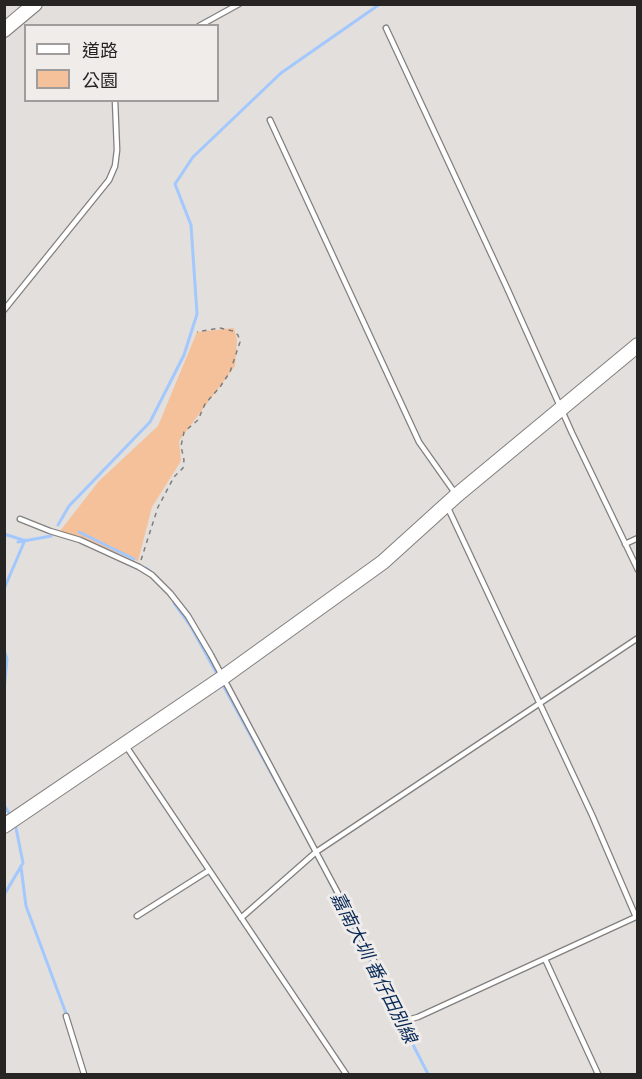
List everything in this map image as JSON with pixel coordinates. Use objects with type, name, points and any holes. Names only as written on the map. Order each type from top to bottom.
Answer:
[{"type":"street","points":[[4,30],[35,4]]},
{"type":"street","points":[[4,826],[222,678],[383,562],[452,500],[638,345]]},
{"type":"lane","points":[[203,24],[239,4]]},
{"type":"lane","points":[[386,28],[638,570]]},
{"type":"lane","points":[[4,310],[109,180],[115,166],[117,150],[114,102]]},
{"type":"lane","points":[[20,519],[80,540],[139,567],[152,575],[170,593],[188,616],[404,1017],[411,1019],[418,1017],[637,917],[540,703],[452,500],[419,442],[270,120]]},
{"type":"lane","points":[[626,544],[638,538]]},
{"type":"lane","points":[[241,918],[316,852],[638,638]]},
{"type":"lane","points":[[124,744],[346,1074]]},
{"type":"lane","points":[[137,916],[208,871]]},
{"type":"lane","points":[[545,959],[598,1074]]},
{"type":"lane","points":[[66,1016],[84,1074]]},
{"type":"path","points":[[139,567],[158,507],[174,477],[183,468],[181,446],[184,432],[198,420],[205,404],[225,380],[240,342],[233,331],[220,328],[197,332]]},
{"type":"green space","points":[[234,328],[237,340],[235,366],[179,441],[181,461],[152,507],[138,561],[60,531],[99,481],[158,426],[197,332]]},
{"type":"waterway","points":[[58,525],[69,506],[150,422],[184,355],[197,314],[191,225],[175,184],[193,157],[281,73],[380,4]]},
{"type":"waterway","name":"嘉南大圳 番仔田別線","points":[[79,532],[134,559]]},
{"type":"waterway","points":[[4,534],[23,540]]},
{"type":"waterway","points":[[18,542],[51,536]]},
{"type":"waterway","points":[[4,589],[25,540]]},
{"type":"waterway","name":"嘉南大圳 番仔田別線","points":[[146,568],[151,572]]},
{"type":"waterway","name":"嘉南大圳 番仔田別線","points":[[174,603],[190,625],[216,672]]},
{"type":"waterway","points":[[4,649],[7,659],[4,691]]},
{"type":"waterway","name":"嘉南大圳 番仔田別線","points":[[224,687],[299,824]]},
{"type":"waterway","points":[[4,805],[9,813]]},
{"type":"waterway","points":[[4,895],[23,863],[16,828]]},
{"type":"waterway","points":[[21,867],[26,906],[67,1016]]},
{"type":"waterway","name":"嘉南大圳 番仔田別線","points":[[329,881],[428,1074]]}]
